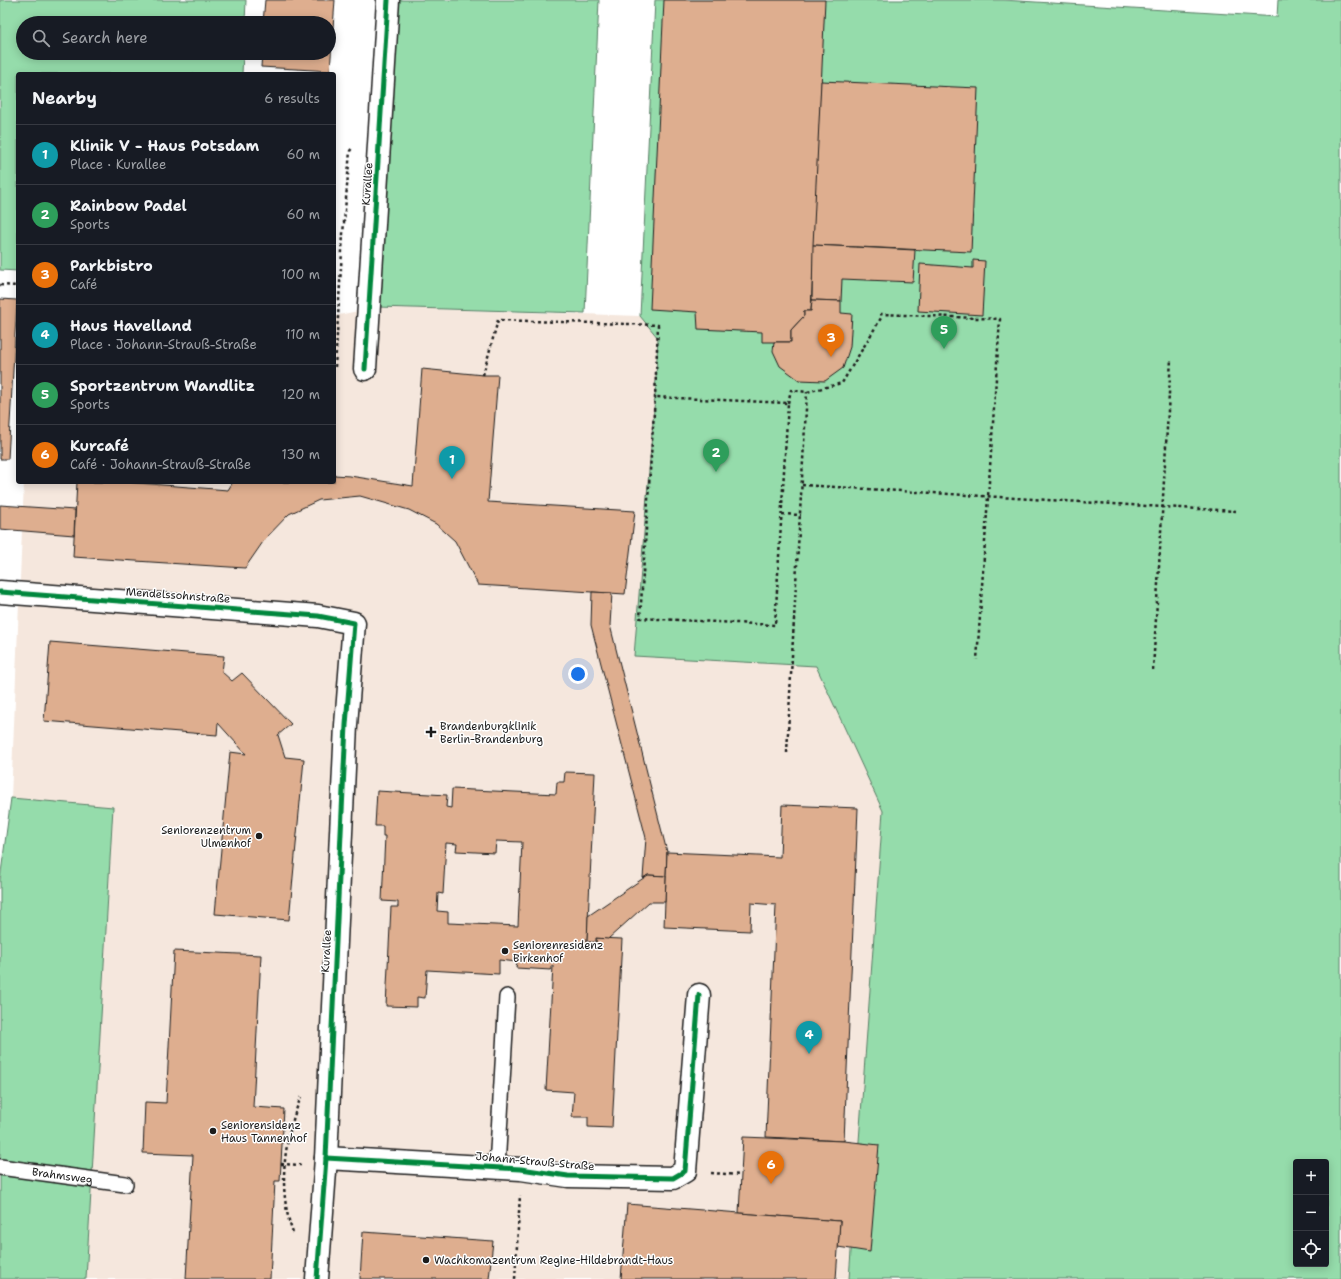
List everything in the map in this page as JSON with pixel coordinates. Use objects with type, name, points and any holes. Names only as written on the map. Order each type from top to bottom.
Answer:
[{"type":"street","name":"Kurallee","points":[[365,369],[388,0]]},
{"type":"street","name":"Mendelssohnstraße","points":[[0,592],[318,616],[354,623]]},
{"type":"street","name":"Kurallee","points":[[317,1279],[326,1158],[346,725],[354,623]]},
{"type":"street","points":[[684,1171],[699,995]]},
{"type":"street","name":"Johann-Strauß-Straße","points":[[326,1158],[497,1167],[568,1176],[674,1178],[684,1171]]},
{"type":"lane","points":[[497,1167],[507,996]]},
{"type":"lane","name":"Brahmsweg","points":[[0,1167],[125,1184]]},
{"type":"path","points":[[0,285],[16,286]]},
{"type":"path","points":[[483,374],[498,320],[658,325],[655,397],[640,618],[775,625],[788,403],[791,390],[806,392],[842,383],[882,314],[1000,319],[976,660]]},
{"type":"path","points":[[1153,670],[1171,359]]},
{"type":"path","points":[[787,753],[792,640],[801,515],[806,392]]},
{"type":"path","points":[[655,397],[788,403]]},
{"type":"path","points":[[802,485],[1236,511]]},
{"type":"path","points":[[782,514],[801,515]]},
{"type":"path","points":[[294,1236],[288,1210],[283,1164],[288,1137],[303,1094]]},
{"type":"path","points":[[283,1164],[300,1165]]},
{"type":"path","points":[[515,1279],[521,1169]]},
{"type":"path","points":[[684,1171],[741,1175]]},
{"type":"shaded area","name":"Brandenburgklinik Berlin-Brandenburg","points":[[377,307],[640,316],[658,338],[655,397],[634,656],[816,666],[883,811],[849,1279],[86,1279],[113,807],[11,798],[24,484],[336,484],[336,316]]},
{"type":"green space","points":[[0,0],[246,0],[245,16],[16,16],[16,60],[243,60],[242,72],[16,72],[16,271],[0,270]]},
{"type":"green space","points":[[398,0],[599,0],[585,313],[377,307]]},
{"type":"green space","points":[[655,0],[1003,0],[1277,17],[1278,0],[1341,0],[1341,1279],[849,1279],[883,811],[816,666],[634,656],[655,397],[658,338],[640,316]]},
{"type":"green space","points":[[11,798],[113,807],[86,1279],[0,1279],[0,880]]},
{"type":"building","points":[[265,0],[335,0],[334,16],[264,16]]},
{"type":"building","points":[[664,0],[825,0],[811,311],[804,311],[804,316],[791,330],[791,342],[762,342],[762,332],[698,329],[697,312],[650,309]]},
{"type":"building","points":[[262,60],[331,60],[330,71],[261,67]]},
{"type":"building","points":[[821,81],[978,88],[971,252],[813,245]]},
{"type":"building","points":[[813,245],[915,250],[913,282],[842,279],[841,301],[812,300]]},
{"type":"building","points":[[973,260],[985,261],[982,315],[918,311],[920,264],[973,268]]},
{"type":"building","points":[[0,299],[16,300],[16,318],[8,459],[0,459]]},
{"type":"building","points":[[812,300],[841,301],[841,313],[852,314],[850,347],[843,368],[825,381],[799,380],[780,366],[773,351],[774,342],[791,342],[791,330],[804,316],[804,311],[811,311]]},
{"type":"building","points":[[422,369],[498,375],[488,502],[635,511],[625,594],[478,585],[455,541],[436,524],[409,510],[360,496],[319,500],[289,514],[265,539],[245,568],[73,557],[77,484],[150,484],[228,490],[232,484],[336,484],[336,475],[413,486]]},
{"type":"building","points":[[0,505],[75,510],[74,535],[0,529]]},
{"type":"building","points":[[592,592],[612,593],[610,625],[667,852],[666,876],[648,875],[643,878],[646,838],[591,625]]},
{"type":"building","name":"Seniorenzentrum Ulmenhof","points":[[50,642],[224,656],[222,672],[232,681],[242,673],[291,724],[278,735],[285,757],[304,759],[289,920],[215,914],[230,752],[246,754],[218,723],[217,735],[44,721]]},
{"type":"building","name":"Seniorenresidenz Birkenhof","points":[[565,772],[595,773],[587,942],[596,942],[596,938],[622,939],[612,1128],[588,1127],[588,1117],[572,1117],[574,1092],[546,1090],[553,966],[551,966],[551,970],[516,968],[517,962],[499,960],[499,974],[427,970],[425,998],[417,997],[417,1007],[386,1006],[391,907],[398,907],[398,902],[382,901],[385,836],[383,836],[383,826],[375,826],[377,791],[447,795],[446,807],[451,808],[452,789],[556,794],[557,782],[564,782]],"holes":[[[496,841],[522,842],[518,926],[448,923],[448,912],[437,911],[438,893],[443,894],[446,843],[457,844],[456,851],[495,853]]]},
{"type":"building","points":[[782,805],[858,808],[844,1141],[766,1137],[776,905],[751,903],[750,931],[664,927],[667,852],[780,857]]},
{"type":"building","points":[[648,875],[666,876],[665,902],[649,902],[608,939],[596,938],[596,942],[587,942],[588,916]]},
{"type":"building","name":"Seniorensidenz Haus Tannenhof","points":[[174,951],[261,955],[253,1107],[284,1109],[280,1181],[275,1181],[270,1279],[186,1279],[193,1155],[143,1153],[145,1102],[166,1103]]},
{"type":"building","points":[[743,1137],[844,1141],[879,1145],[870,1252],[838,1247],[840,1221],[739,1213]]},
{"type":"building","points":[[627,1204],[840,1221],[836,1279],[621,1279]]},
{"type":"building","name":"Wachkomazentrum Regine-Hildebrandt-Haus","points":[[363,1232],[493,1241],[489,1279],[360,1279]]},
{"type":"cycle path","points":[[365,369],[388,0]]},
{"type":"cycle path","points":[[0,592],[318,616],[354,623],[346,725],[326,1158],[317,1279]]},
{"type":"cycle path","points":[[326,1158],[521,1169],[568,1176],[673,1178],[685,1171],[699,995]]},
{"type":"place","name":"Sportzentrum Wandlitz","points":[[944,349]]},
{"type":"place","name":"Parkbistro","points":[[831,357]]},
{"type":"place","name":"Rainbow Padel","points":[[716,472]]},
{"type":"place","name":"Klinik V - Haus Potsdam","points":[[452,479]]},
{"type":"place","name":"Brandenburgklinik Berlin-Brandenburg","points":[[431,732]]},
{"type":"place","name":"Seniorenzentrum Ulmenhof","points":[[259,836]]},
{"type":"place","name":"Seniorenresidenz Birkenhof","points":[[505,951]]},
{"type":"place","name":"Haus Havelland","points":[[809,1054]]},
{"type":"place","name":"Seniorensidenz Haus Tannenhof","points":[[213,1131]]},
{"type":"place","name":"Kurcafé","points":[[771,1184]]},
{"type":"place","name":"Wachkomazentrum Regine-Hildebrandt-Haus","points":[[426,1260]]}]
